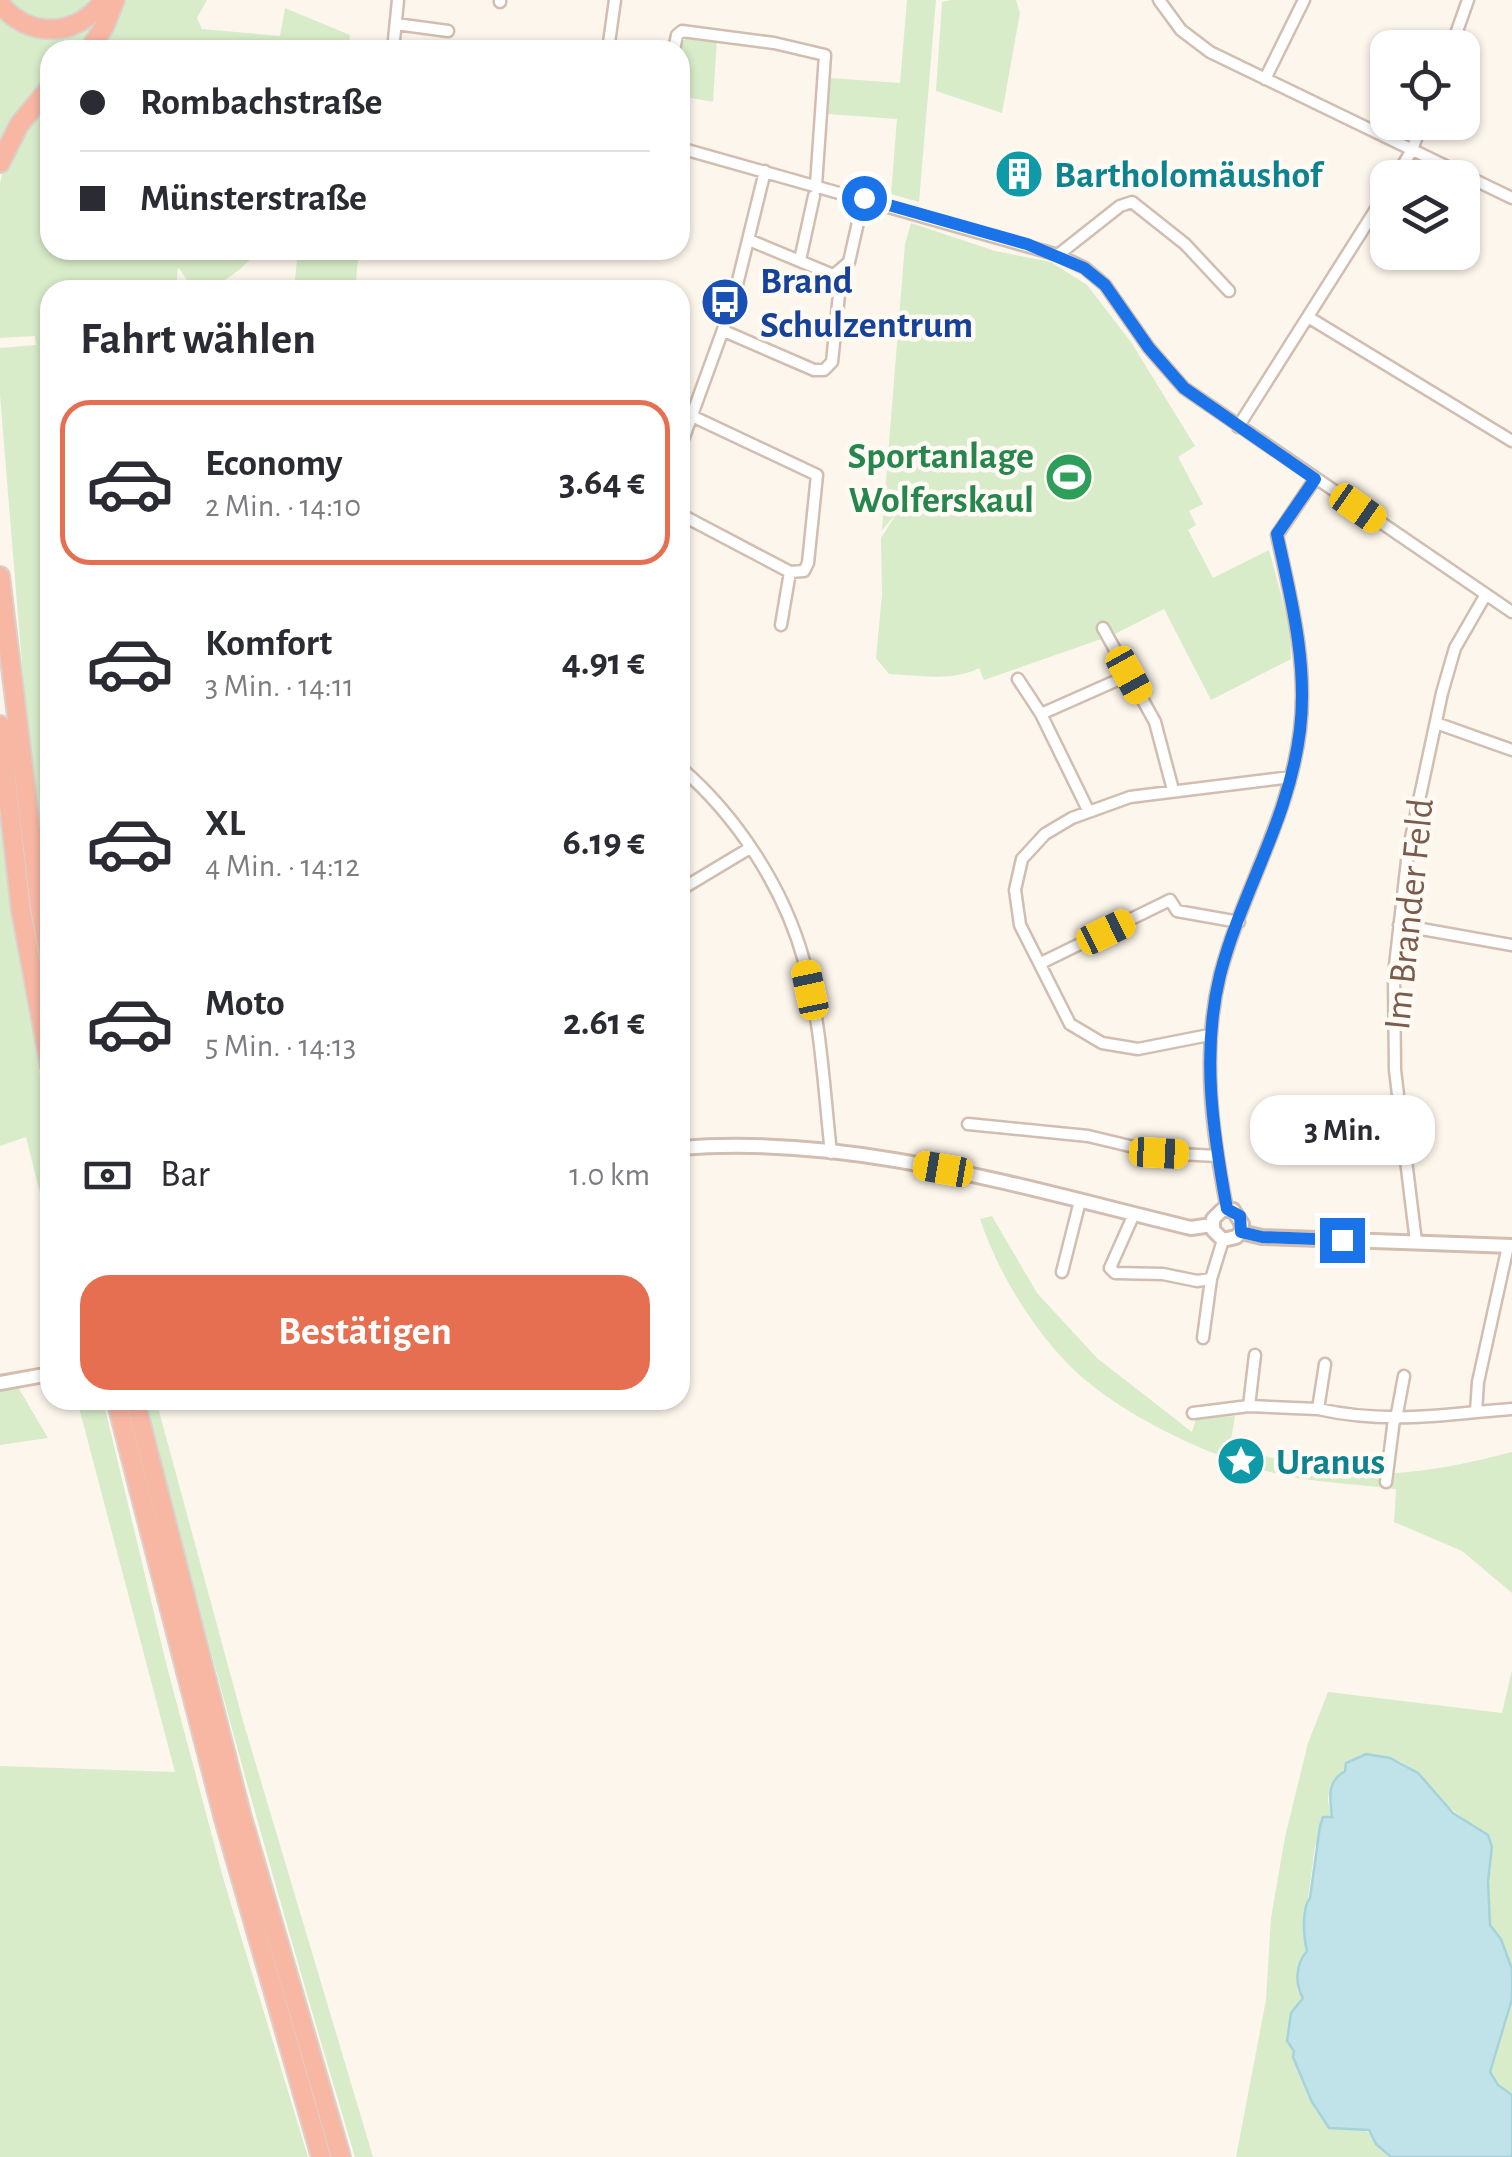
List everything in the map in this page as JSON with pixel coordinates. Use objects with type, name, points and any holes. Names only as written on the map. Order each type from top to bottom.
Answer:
[{"type":"highway","points":[[0,3],[24,24],[54,30],[86,20],[104,0]]},
{"type":"highway","points":[[95,40],[115,0]]},
{"type":"highway","points":[[0,164],[18,125],[40,100]]},
{"type":"highway","points":[[0,576],[40,907]]},
{"type":"highway","points":[[0,725],[21,910],[40,1013]]},
{"type":"highway","points":[[119,1410],[224,1820],[321,2157]]},
{"type":"highway","points":[[138,1410],[241,1814],[341,2157]]},
{"type":"street","points":[[394,40],[398,0]]},
{"type":"street","points":[[609,40],[615,0]]},
{"type":"street","points":[[1159,0],[1194,41],[1266,80],[1512,198]]},
{"type":"street","points":[[1266,80],[1304,0]]},
{"type":"street","points":[[1457,30],[1468,0]]},
{"type":"street","points":[[396,24],[448,30]]},
{"type":"street","points":[[675,40],[682,31],[774,43],[825,55],[815,190],[800,260]]},
{"type":"street","points":[[1406,160],[1416,140]]},
{"type":"street","points":[[690,151],[765,171],[815,190],[1058,255],[1084,268],[1105,285],[1166,370],[1184,388],[1512,612]]},
{"type":"street","points":[[690,426],[724,332],[765,171]]},
{"type":"street","points":[[1058,255],[1120,206],[1132,202],[1185,244],[1229,291]]},
{"type":"street","points":[[834,274],[848,262],[861,209]]},
{"type":"street","points":[[1238,427],[1370,219]]},
{"type":"street","points":[[724,332],[814,370],[824,370],[833,356],[840,285],[834,274],[749,240]]},
{"type":"street","points":[[1308,317],[1512,441]]},
{"type":"street","points":[[690,519],[790,572],[804,571],[808,563],[817,476],[694,417]]},
{"type":"street","points":[[1227,1209],[1217,1156],[1209,1036],[1220,976],[1292,777],[1300,727],[1300,639],[1277,534],[1315,479]]},
{"type":"street","points":[[781,625],[790,572]]},
{"type":"street","name":"Im Brander Feld","points":[[1416,1242],[1395,1070],[1394,974],[1408,852],[1436,723],[1454,648],[1484,596]]},
{"type":"street","points":[[1103,628],[1161,739],[1173,790]]},
{"type":"street","points":[[1041,714],[1129,675]]},
{"type":"street","points":[[1018,679],[1041,714],[1088,810]]},
{"type":"street","points":[[1436,723],[1512,750]]},
{"type":"street","points":[[1209,1036],[1138,1049],[1102,1043],[1070,1024],[1020,924],[1015,890],[1022,859],[1046,834],[1088,810],[1130,797],[1292,777]]},
{"type":"street","points":[[690,778],[713,800],[750,848],[782,905],[805,964],[831,1153]]},
{"type":"street","points":[[690,884],[750,848]]},
{"type":"street","points":[[1041,963],[1170,900],[1177,911],[1239,922]]},
{"type":"street","points":[[1400,924],[1512,945]]},
{"type":"street","points":[[968,1124],[1088,1136],[1159,1153],[1217,1156]]},
{"type":"street","points":[[690,1148],[760,1145],[965,1172],[1191,1228],[1212,1226]]},
{"type":"street","points":[[1062,1272],[1080,1201]]},
{"type":"street","points":[[1227,1209],[1240,1216],[1241,1232],[1223,1240],[1212,1226],[1217,1213],[1227,1209]]},
{"type":"street","points":[[1134,1214],[1110,1268],[1116,1273],[1211,1279]]},
{"type":"street","points":[[1241,1232],[1262,1237],[1510,1246],[1478,1382],[1476,1412]]},
{"type":"street","points":[[1202,1338],[1211,1279],[1223,1240]]},
{"type":"street","points":[[1249,1406],[1254,1356]]},
{"type":"street","points":[[1318,1409],[1325,1364]]},
{"type":"street","points":[[0,1382],[40,1376]]},
{"type":"street","points":[[1386,1482],[1404,1376]]},
{"type":"street","points":[[1193,1413],[1249,1406],[1318,1409],[1395,1419],[1512,1409]]},
{"type":"green space","points":[[8,0],[90,0],[70,16],[49,21],[28,15]]},
{"type":"green space","points":[[109,0],[89,40],[40,40],[40,98],[0,154],[0,10],[50,36]]},
{"type":"green space","points":[[119,0],[207,0],[197,18],[202,29],[280,36],[285,8],[350,35],[349,40],[100,40]]},
{"type":"green space","points":[[907,0],[936,0],[919,202],[891,194],[897,119],[828,114],[831,78],[900,83]]},
{"type":"green space","points":[[1016,0],[1020,13],[1002,113],[936,91],[942,2]]},
{"type":"green space","points":[[688,35],[717,39],[713,102],[690,98],[690,40],[684,40]]},
{"type":"green space","points":[[40,106],[40,260],[249,260],[223,280],[187,280],[178,267],[177,280],[40,280],[40,824],[29,750],[0,395],[0,348],[36,345],[35,336],[0,338],[0,184],[13,147]]},
{"type":"green space","name":"Sportanlage Wolferskaul","points":[[911,223],[995,251],[1051,262],[1087,285],[1131,342],[1195,446],[1178,457],[1203,504],[1189,511],[1196,525],[1188,530],[1213,578],[1269,550],[1290,628],[1291,659],[1211,700],[1164,609],[1113,635],[984,680],[979,668],[946,676],[889,674],[876,658],[882,595],[881,538],[897,513],[882,530],[905,244]]},
{"type":"green space","points":[[297,260],[358,260],[356,280],[295,280]]},
{"type":"green space","points":[[0,811],[40,1075],[40,1193],[26,1137],[0,1146]]},
{"type":"green space","points":[[992,1216],[1037,1293],[1097,1358],[1192,1432],[1196,1419],[1235,1416],[1230,1445],[1297,1465],[1344,1473],[1416,1471],[1512,1452],[1512,1593],[1462,1551],[1394,1522],[1396,1489],[1269,1472],[1206,1450],[1113,1401],[1066,1362],[1027,1313],[995,1257],[980,1219]]},
{"type":"green space","points":[[18,1387],[48,1438],[0,1445],[0,1389]]},
{"type":"green space","points":[[80,1410],[105,1410],[166,1663],[224,1881],[308,2157],[0,2157],[0,1766],[175,1772]]},
{"type":"green space","points":[[149,1410],[159,1410],[243,1721],[373,2157],[355,2157],[195,1590]]},
{"type":"green space","points":[[1512,1670],[1512,1969],[1501,1939],[1490,1925],[1488,1881],[1492,1847],[1440,1800],[1412,1768],[1374,1755],[1346,1763],[1328,1795],[1332,1817],[1315,1847],[1303,1935],[1307,1951],[1299,1969],[1297,1990],[1303,1998],[1292,2010],[1286,2039],[1349,2130],[1368,2132],[1391,2157],[1236,2157],[1266,2000],[1271,1918],[1285,1837],[1308,1743],[1328,1692],[1502,1713]]},
{"type":"green space","points":[[1512,1999],[1512,2095],[1498,2085],[1490,2072]]},
{"type":"water","points":[[1366,1754],[1390,1758],[1418,1773],[1453,1813],[1488,1835],[1492,1847],[1488,1881],[1490,1925],[1501,1939],[1512,1969],[1512,1999],[1490,2072],[1498,2085],[1512,2095],[1512,2157],[1391,2157],[1376,2144],[1369,2130],[1329,2128],[1312,2102],[1287,2041],[1291,2013],[1303,1998],[1298,1975],[1307,1951],[1304,1915],[1320,1826],[1323,1817],[1332,1817],[1331,1791],[1335,1780],[1345,1771],[1346,1763]]},
{"type":"place","name":"Bartholomäushof","points":[[1019,174]]},
{"type":"place","name":"Brand Schulzentrum","points":[[725,302]]},
{"type":"place","name":"Sportanlage Wolferskaul","points":[[1069,477]]},
{"type":"place","name":"Uranus","points":[[1241,1461]]},
{"type":"route","points":[[864,198],[1027,244],[1084,268],[1105,285],[1149,348],[1184,388],[1315,479],[1277,534],[1300,639],[1300,727],[1292,777],[1220,976],[1209,1036],[1217,1156],[1227,1209],[1240,1216],[1241,1232],[1262,1237],[1342,1240]]}]
